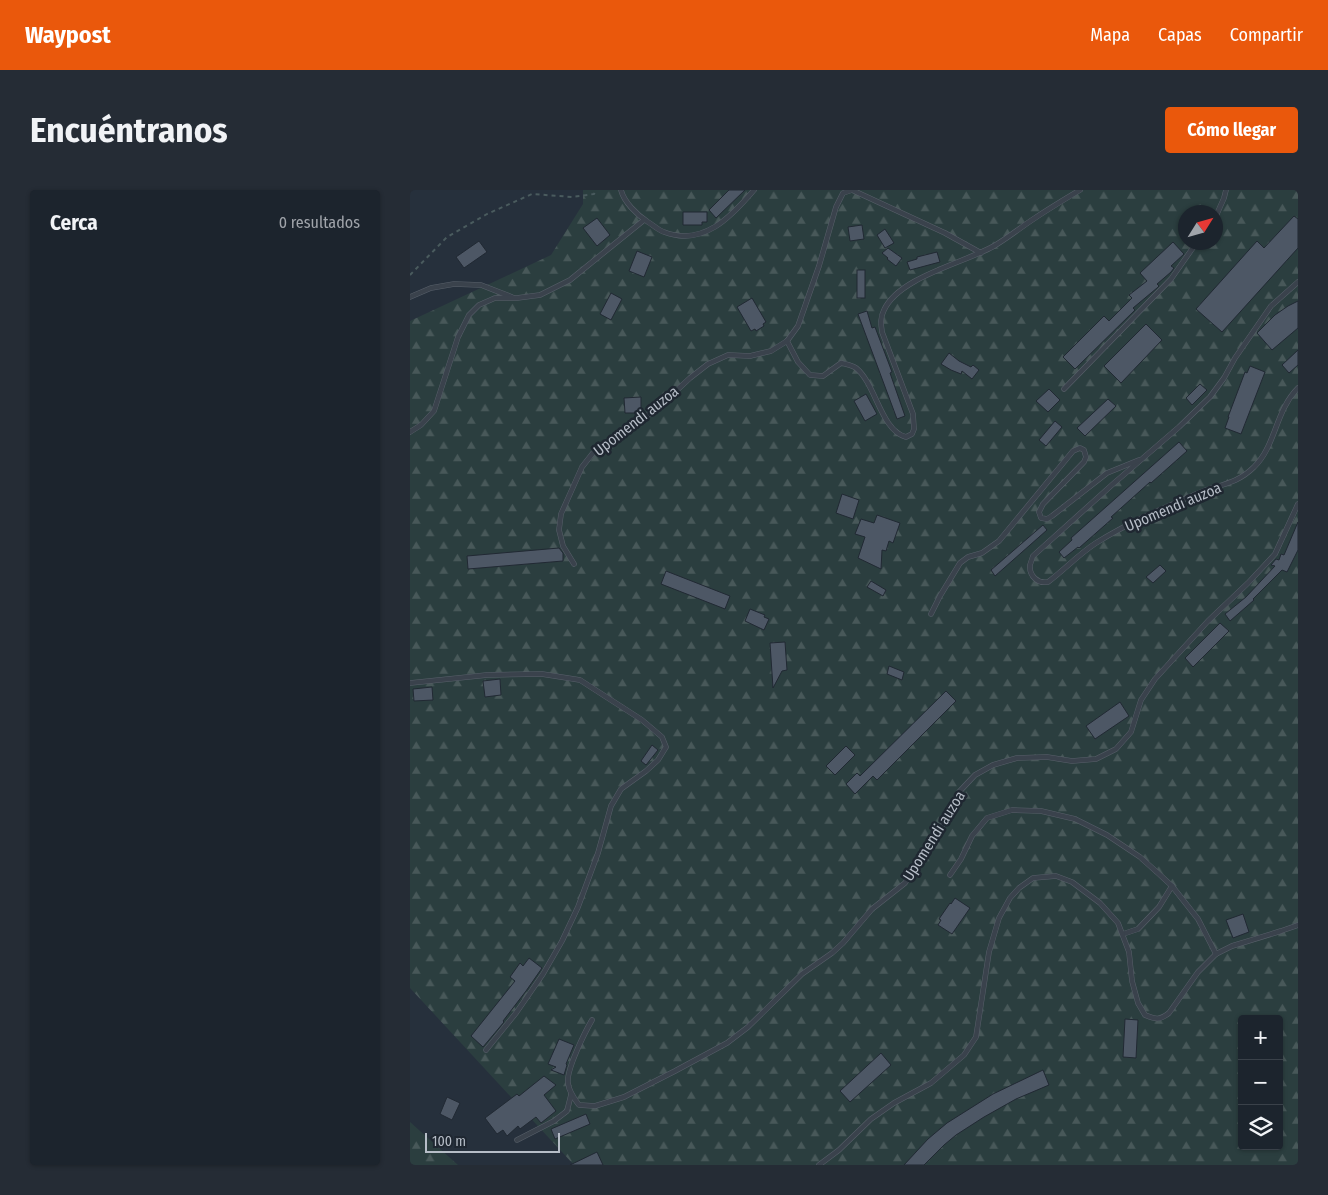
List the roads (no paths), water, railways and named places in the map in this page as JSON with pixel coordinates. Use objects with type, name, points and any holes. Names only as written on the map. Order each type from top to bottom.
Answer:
[{"type":"lane","points":[[621,190],[632,208],[644,220],[663,232],[684,237],[701,234],[718,226],[754,190]]},
{"type":"lane","points":[[981,253],[945,233],[852,190],[842,193],[798,326],[787,341],[798,362],[810,375],[824,376],[841,363],[855,366],[866,380],[888,423],[899,436],[906,437],[912,434],[914,429],[913,414],[882,332],[881,320],[884,309],[896,294],[919,278],[981,253],[996,246],[1080,190]]},
{"type":"lane","points":[[1221,205],[1226,190]]},
{"type":"lane","points":[[410,432],[421,425],[434,411],[458,337],[469,315],[479,305],[495,298],[540,295],[570,280],[644,220]]},
{"type":"lane","points":[[1064,389],[1171,279],[1191,250]]},
{"type":"lane","name":"Upomendi auzoa","points":[[1298,282],[1271,306],[1210,397],[1179,427],[1033,556],[1030,566],[1036,581],[1048,582],[1095,544],[1133,523],[1206,490],[1231,483],[1242,477],[1265,455],[1285,405],[1298,388]]},
{"type":"lane","points":[[410,297],[431,288],[454,284],[481,285],[517,298]]},
{"type":"lane","name":"Upomendi auzoa","points":[[574,564],[563,546],[559,530],[561,514],[582,468],[593,454],[629,430],[708,364],[728,355],[750,356],[771,351],[787,341]]},
{"type":"lane","name":"Upomendi auzoa","points":[[932,614],[940,596],[960,563],[968,557],[982,553],[999,541],[1073,451],[1080,448],[1084,450],[1086,457],[1084,462],[1043,504],[1039,512],[1042,518],[1047,519],[1052,516],[1107,473],[1143,458]]},
{"type":"lane","name":"Upomendi auzoa","points":[[572,1095],[579,1105],[595,1106],[624,1097],[675,1072],[727,1043],[748,1027],[802,974],[844,943],[872,909],[905,883],[942,826],[959,792],[975,775],[993,765],[1017,758],[1047,757],[1072,761],[1096,759],[1116,749],[1131,732],[1141,700],[1155,679],[1208,621],[1275,554],[1298,504]]},
{"type":"lane","points":[[410,683],[487,675],[542,674],[580,680],[642,720],[662,737],[666,747],[658,760],[621,789],[611,806],[598,853],[578,907],[562,941],[543,974],[516,1013],[486,1050]]},
{"type":"lane","points":[[950,875],[972,836],[987,818],[1012,810],[1041,812],[1075,819],[1107,835],[1140,857],[1172,886],[1198,919],[1216,954]]},
{"type":"lane","points":[[819,1165],[839,1150],[871,1120],[894,1103],[931,1083],[964,1056],[976,1037],[989,952],[999,918],[1010,898],[1019,888],[1033,878],[1056,876],[1072,882],[1100,903],[1118,923],[1129,952],[1132,981],[1138,1003],[1145,1015],[1154,1019],[1163,1018],[1169,1014],[1198,972],[1216,954],[1232,946],[1298,925]]},
{"type":"lane","points":[[1122,934],[1138,929],[1159,907],[1172,886]]},
{"type":"lane","points":[[517,1140],[554,1121],[567,1111],[572,1095],[568,1081],[580,1040],[592,1020]]}]
